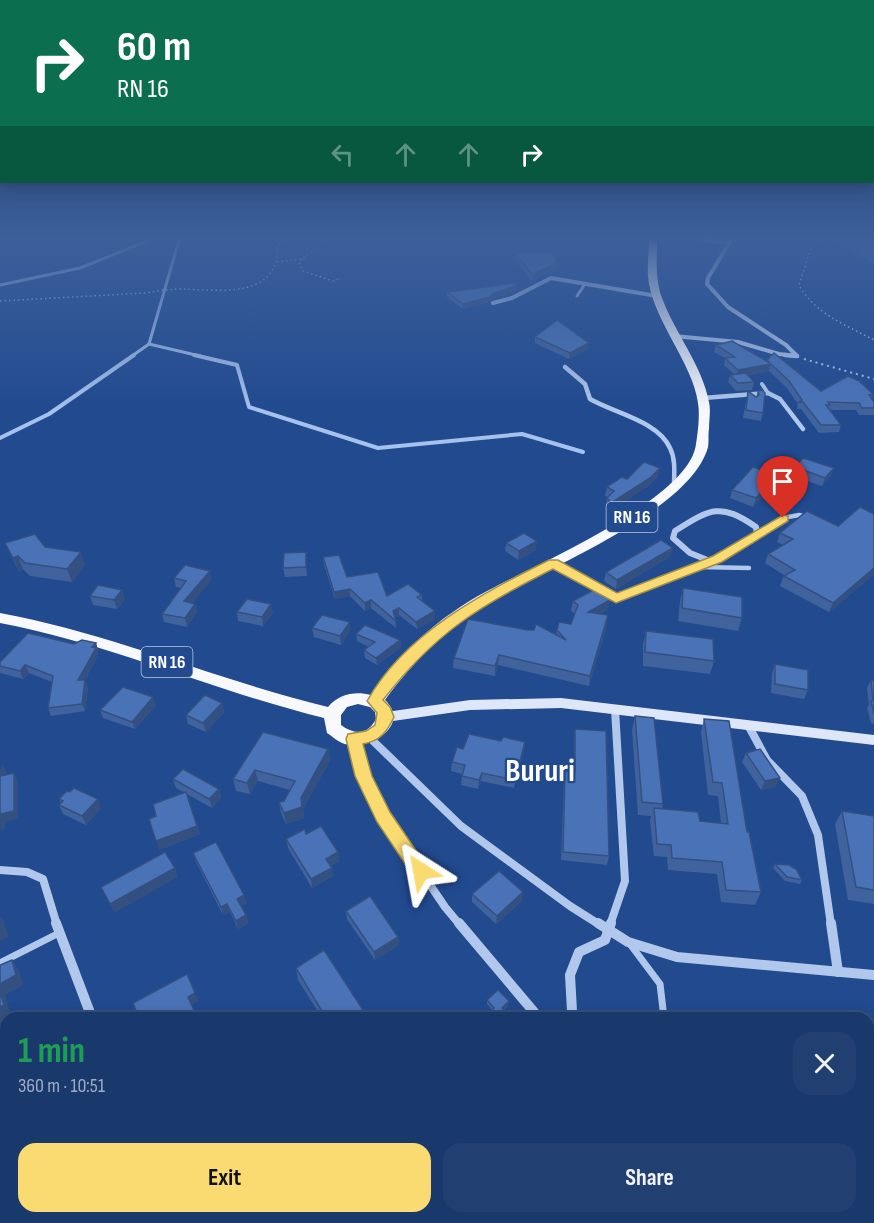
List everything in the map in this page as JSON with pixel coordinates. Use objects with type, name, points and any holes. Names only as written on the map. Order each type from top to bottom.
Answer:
[{"type":"main road","name":"RN 16","points":[[375,701],[402,665],[447,624],[492,594],[589,546],[675,486],[687,474],[702,447],[705,419],[703,398],[657,297]]},
{"type":"main road","name":"RN 16","points":[[0,618],[99,639],[257,694],[332,714]]},
{"type":"main road","points":[[367,698],[375,701],[381,705],[386,717],[381,728],[362,738],[338,733],[331,721],[332,714],[341,703],[349,699],[367,698]]},
{"type":"street","points":[[494,303],[514,297]]},
{"type":"street","points":[[720,297],[745,321],[787,345],[797,356]]},
{"type":"street","points":[[674,336],[738,342],[779,354],[797,356]]},
{"type":"street","points":[[565,367],[580,377],[589,389],[590,399],[633,420],[669,444],[674,463],[675,486]]},
{"type":"street","points":[[703,398],[768,393],[780,399],[803,429]]},
{"type":"street","points":[[710,561],[690,553],[673,538],[675,531],[711,508],[727,509],[756,527],[757,535]]},
{"type":"street","points":[[553,563],[616,598],[710,561],[783,518]]},
{"type":"street","points":[[386,717],[470,705],[561,703],[874,740]]},
{"type":"street","points":[[571,1012],[570,975],[579,952],[604,940],[625,881],[615,709]]},
{"type":"street","points":[[748,725],[767,760],[802,796],[818,835],[838,972]]},
{"type":"street","points":[[362,738],[461,826],[570,906],[628,942],[677,957],[874,975]]},
{"type":"street","points":[[362,738],[363,776],[384,817],[445,907],[533,1012]]},
{"type":"street","points":[[0,870],[34,873],[43,879],[59,933],[90,1012]]},
{"type":"lane","points":[[762,384],[768,393]]},
{"type":"lane","points":[[749,394],[753,401]]},
{"type":"lane","points":[[783,518],[799,515],[810,518]]},
{"type":"lane","points":[[697,567],[749,568]]},
{"type":"lane","points":[[0,963],[59,933]]},
{"type":"lane","points":[[628,942],[660,984],[663,1012]]},
{"type":"path","points":[[0,301],[39,297]]},
{"type":"path","points":[[806,297],[813,306],[874,340]]},
{"type":"path","points":[[797,356],[872,378],[874,383]]},
{"type":"building","points":[[454,297],[489,297],[463,304]]},
{"type":"building","points":[[557,320],[589,343],[570,353],[535,337]]},
{"type":"building","points":[[732,341],[770,363],[767,360],[774,353],[821,391],[848,376],[859,381],[873,394],[869,395],[874,402],[874,408],[862,408],[859,403],[828,402],[830,405],[826,405],[841,425],[821,425],[803,402],[799,402],[802,400],[789,381],[771,364],[738,370],[725,358],[735,357],[716,345]]},
{"type":"building","points":[[746,373],[754,382],[738,383],[730,375]]},
{"type":"building","points":[[762,390],[765,393],[763,413],[746,410],[748,391],[756,397],[759,395],[758,391]]},
{"type":"building","points":[[803,458],[834,468],[825,478],[795,467]]},
{"type":"building","points":[[644,462],[660,468],[650,478],[611,503],[607,498],[614,491],[607,487],[622,477],[627,479]]},
{"type":"building","points":[[753,467],[776,476],[756,498],[732,490]]},
{"type":"building","points":[[860,507],[874,514],[874,568],[833,603],[784,576],[795,570],[768,554],[793,539],[780,533],[807,511],[838,526]]},
{"type":"building","points":[[524,533],[537,541],[519,551],[506,543]]},
{"type":"building","points":[[35,534],[45,547],[81,552],[67,569],[25,563],[18,556],[13,558],[5,543]]},
{"type":"building","points":[[661,540],[673,548],[617,580],[606,572]]},
{"type":"building","points":[[306,552],[306,567],[283,568],[284,553]]},
{"type":"building","points":[[339,555],[347,577],[378,572],[387,596],[408,584],[422,595],[417,597],[435,611],[416,622],[399,608],[393,611],[396,621],[371,600],[365,603],[350,589],[334,592],[323,557]]},
{"type":"building","points":[[185,565],[210,571],[184,601],[195,604],[185,618],[162,614],[186,581],[174,578]]},
{"type":"building","points":[[98,585],[122,590],[114,600],[90,596]]},
{"type":"building","points":[[683,588],[742,597],[742,618],[682,608]]},
{"type":"building","points":[[595,589],[610,600],[588,612],[608,615],[590,676],[499,655],[495,666],[454,658],[468,619],[528,630],[534,630],[536,624],[566,640],[557,630],[559,622],[571,624],[578,605],[573,601]]},
{"type":"building","points":[[247,599],[271,604],[262,617],[237,612]]},
{"type":"building","points":[[322,615],[350,622],[340,636],[312,628]]},
{"type":"building","points":[[365,625],[400,640],[376,658],[364,650],[375,642],[356,634]]},
{"type":"building","points":[[646,631],[713,639],[714,661],[645,652]]},
{"type":"building","points":[[28,633],[74,644],[82,640],[96,643],[92,647],[96,648],[78,680],[85,680],[82,704],[48,708],[53,676],[25,665],[20,671],[0,666],[0,662]]},
{"type":"building","points":[[775,664],[808,670],[808,690],[775,684]]},
{"type":"building","points":[[871,680],[874,681],[874,714],[871,701],[873,701]]},
{"type":"building","points":[[123,687],[153,697],[132,722],[100,710]]},
{"type":"building","points":[[205,695],[222,703],[203,723],[186,715]]},
{"type":"building","points":[[635,716],[654,718],[663,804],[642,802]]},
{"type":"building","points":[[704,719],[729,721],[747,832],[749,832],[761,892],[726,890],[722,862],[672,858],[671,845],[657,844],[654,808],[698,812],[700,821],[728,824],[722,783],[713,782]]},
{"type":"building","points":[[575,729],[606,731],[609,856],[563,852],[565,771],[575,772]]},
{"type":"building","points":[[263,732],[328,749],[301,798],[302,807],[284,813],[279,802],[284,801],[295,781],[255,770],[247,783],[233,779]]},
{"type":"building","points":[[469,734],[501,741],[503,737],[525,742],[515,780],[482,773],[479,780],[462,776],[465,765],[452,762],[457,747],[463,749]]},
{"type":"building","points":[[760,749],[780,778],[765,781],[746,753]]},
{"type":"building","points":[[183,769],[219,789],[209,799],[173,779]]},
{"type":"building","points":[[14,773],[14,811],[1,814],[0,821],[0,776]]},
{"type":"building","points":[[74,788],[98,799],[82,816],[59,805],[63,801],[59,799]]},
{"type":"building","points":[[186,792],[197,826],[156,841],[149,819],[156,816],[153,804]]},
{"type":"building","points":[[842,811],[874,816],[874,890],[856,887]]},
{"type":"building","points":[[321,826],[338,852],[326,859],[332,868],[311,879],[286,839],[305,829],[306,834]]},
{"type":"building","points":[[216,842],[244,895],[237,899],[246,915],[236,921],[227,904],[221,907],[193,853]]},
{"type":"building","points":[[165,852],[175,868],[110,904],[101,887]]},
{"type":"building","points":[[775,864],[789,865],[796,869],[802,880],[787,877]]},
{"type":"building","points":[[499,871],[523,892],[497,916],[472,894]]},
{"type":"building","points":[[370,896],[398,937],[374,952],[346,911]]},
{"type":"building","points":[[324,950],[363,1010],[360,1012],[322,1012],[296,968]]},
{"type":"building","points":[[12,960],[16,975],[0,984],[0,965]]},
{"type":"building","points":[[187,974],[195,993],[188,997],[195,1012],[137,1012],[133,1003]]},
{"type":"building","points":[[498,990],[509,1001],[502,1008],[506,1012],[490,1012],[494,1008],[487,1000]]},
{"type":"building","points":[[0,992],[4,1005],[0,1007]]},
{"type":"waterway","points":[[149,344],[163,297]]},
{"type":"waterway","points":[[132,356],[149,344]]},
{"type":"waterway","points":[[149,344],[200,356]]},
{"type":"waterway","points":[[0,438],[49,414],[134,355]]},
{"type":"waterway","points":[[194,355],[237,365],[249,407],[378,448],[522,434],[583,452]]},
{"type":"district","name":"Bururi","points":[[540,771]]},
{"type":"route","points":[[421,871],[384,817],[363,776],[354,739],[369,737],[385,723],[385,711],[375,701],[402,665],[447,624],[468,609],[553,563],[616,598],[717,559],[783,518]]}]
